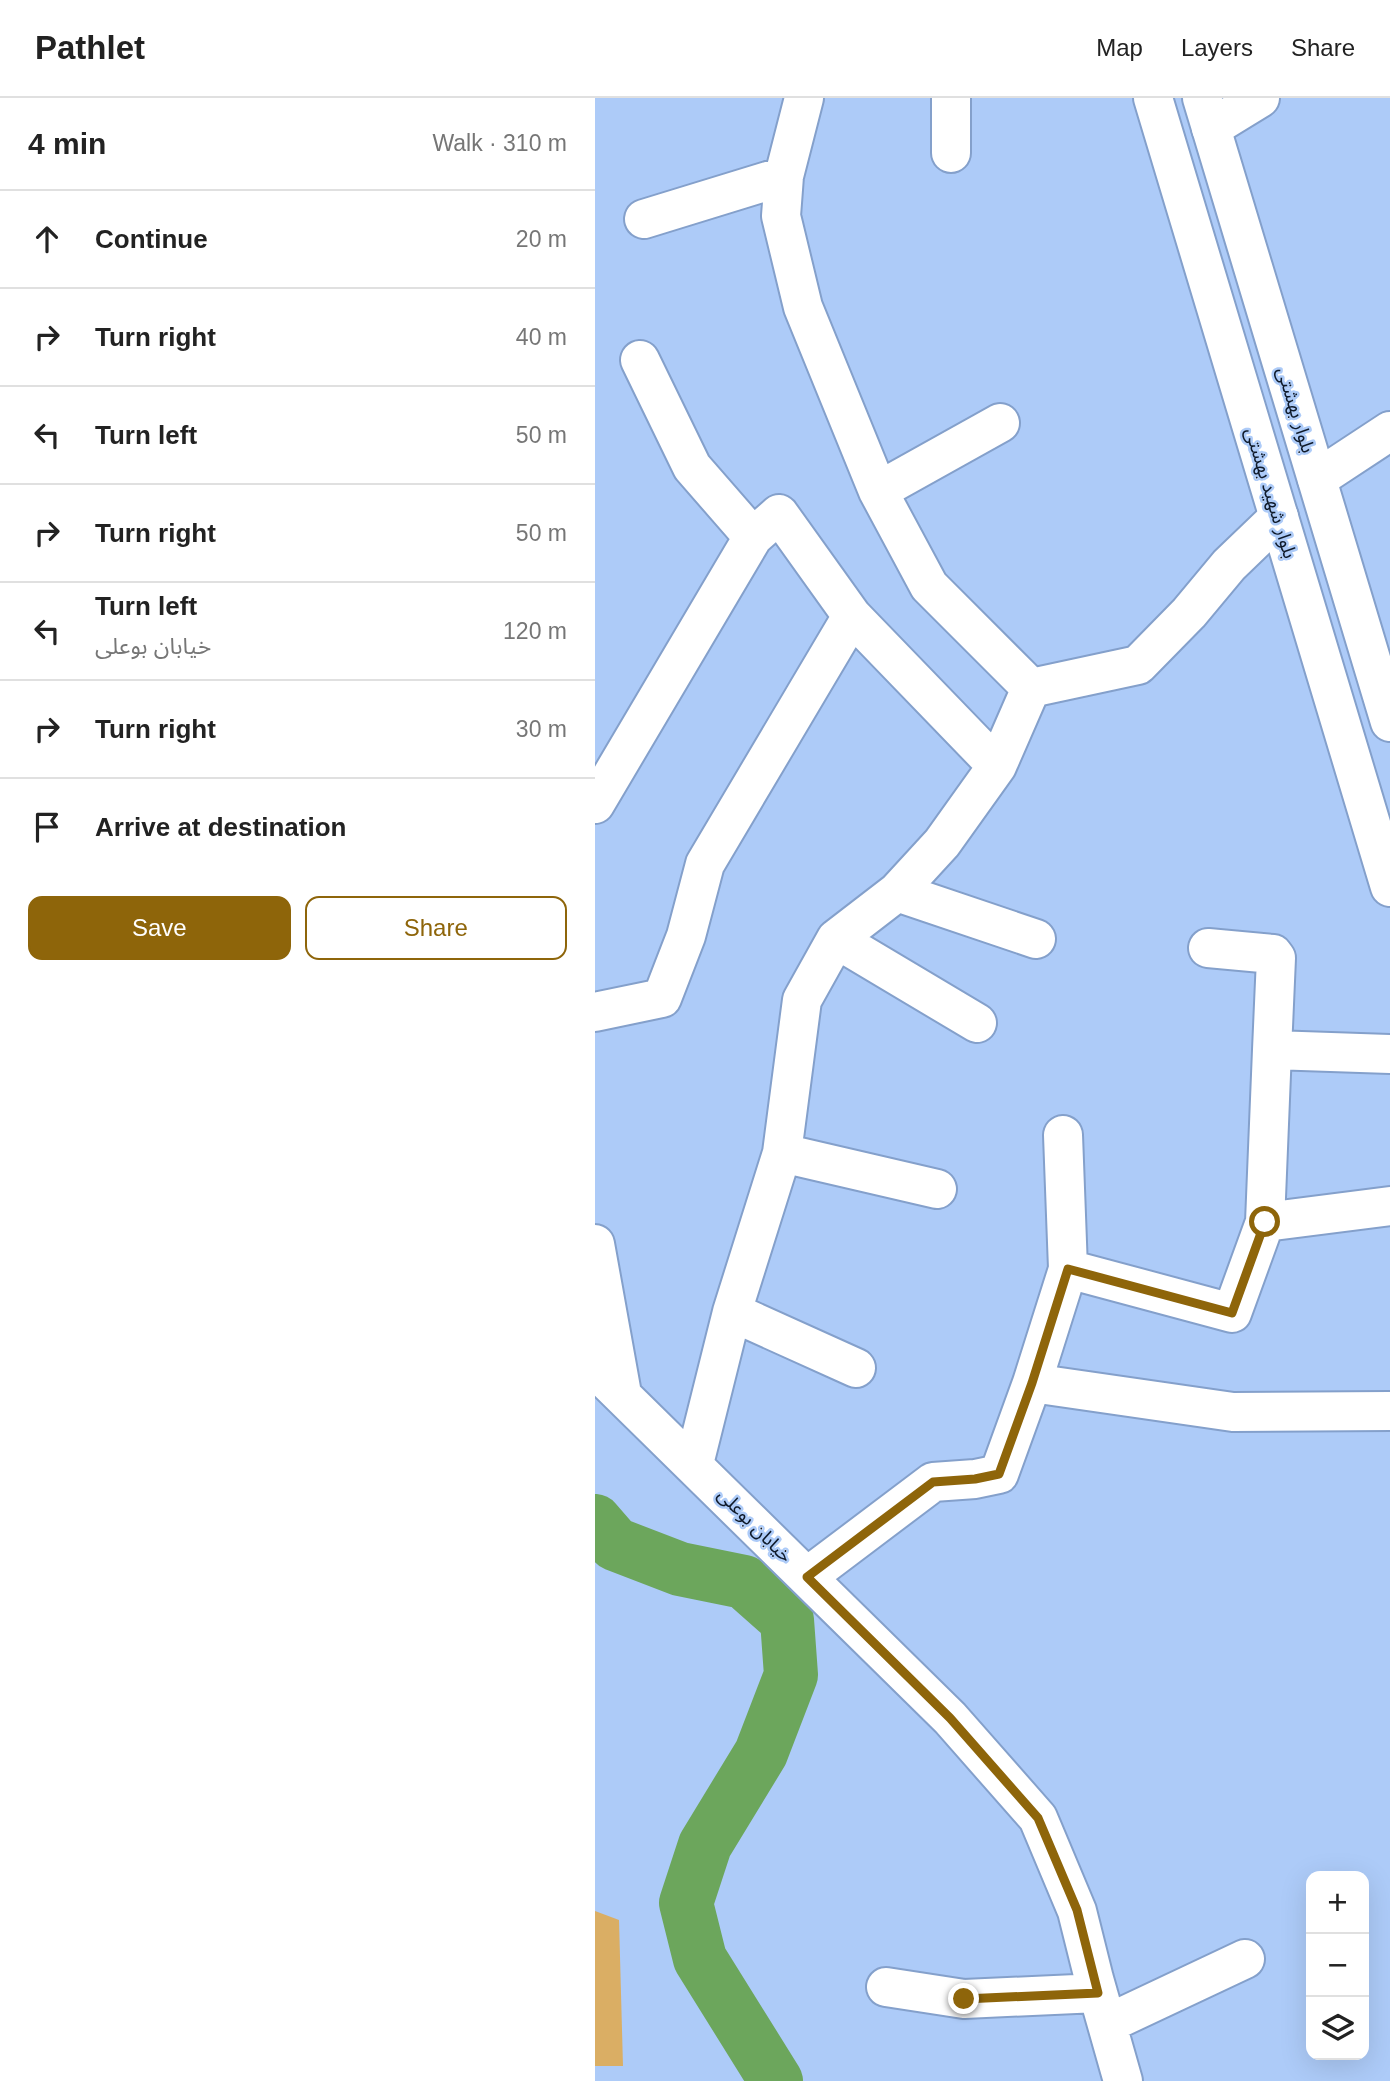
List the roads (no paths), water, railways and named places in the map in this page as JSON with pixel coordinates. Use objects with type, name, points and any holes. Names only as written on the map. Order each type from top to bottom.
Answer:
[{"type":"street","points":[[803,98],[783,176],[781,216],[803,307],[878,491],[929,586],[1031,688]]},
{"type":"street","points":[[951,98],[951,153]]},
{"type":"street","name":"بلوار شهید بهشتی","points":[[1153,98],[1390,887]]},
{"type":"street","points":[[1207,113],[1260,98]]},
{"type":"street","name":"بلوار بهشتی","points":[[1207,113],[1390,722]]},
{"type":"street","points":[[644,219],[783,176]]},
{"type":"street","points":[[640,360],[692,467],[753,537]]},
{"type":"street","points":[[878,491],[1000,423]]},
{"type":"street","points":[[1317,479],[1390,431]]},
{"type":"street","points":[[595,804],[753,537],[779,514],[852,616],[997,766]]},
{"type":"street","points":[[1031,688],[1138,665],[1189,613],[1229,565],[1279,517]]},
{"type":"street","points":[[595,1012],[662,998],[686,936],[705,864],[852,616]]},
{"type":"street","points":[[694,1464],[732,1312],[782,1153],[802,1000],[836,939],[897,892],[943,843],[997,766],[1031,688]]},
{"type":"street","points":[[897,892],[1036,939]]},
{"type":"street","points":[[836,939],[977,1023]]},
{"type":"street","points":[[1068,1269],[1232,1313],[1265,1222],[1276,958],[1273,954],[1209,948]]},
{"type":"street","points":[[1272,1050],[1390,1054]]},
{"type":"street","points":[[807,1577],[933,1482],[999,1474],[1032,1383],[1068,1269],[1063,1135]]},
{"type":"street","points":[[782,1153],[937,1189]]},
{"type":"street","points":[[1265,1222],[1390,1206]]},
{"type":"street","points":[[595,1244],[612,1385]]},
{"type":"street","points":[[732,1312],[856,1368]]},
{"type":"street","points":[[1032,1383],[1233,1412],[1390,1411]]},
{"type":"street","name":"خیابان بوعلی","points":[[612,1385],[950,1718],[1038,1818],[1077,1910],[1123,2081]]},
{"type":"street","points":[[886,1987],[964,1999],[1102,2009],[1245,1959]]},
{"type":"waterway","points":[[595,1521],[615,1544],[680,1569],[744,1582],[787,1620],[791,1675],[761,1753],[705,1845],[686,1903],[700,1959],[776,2081]]}]
